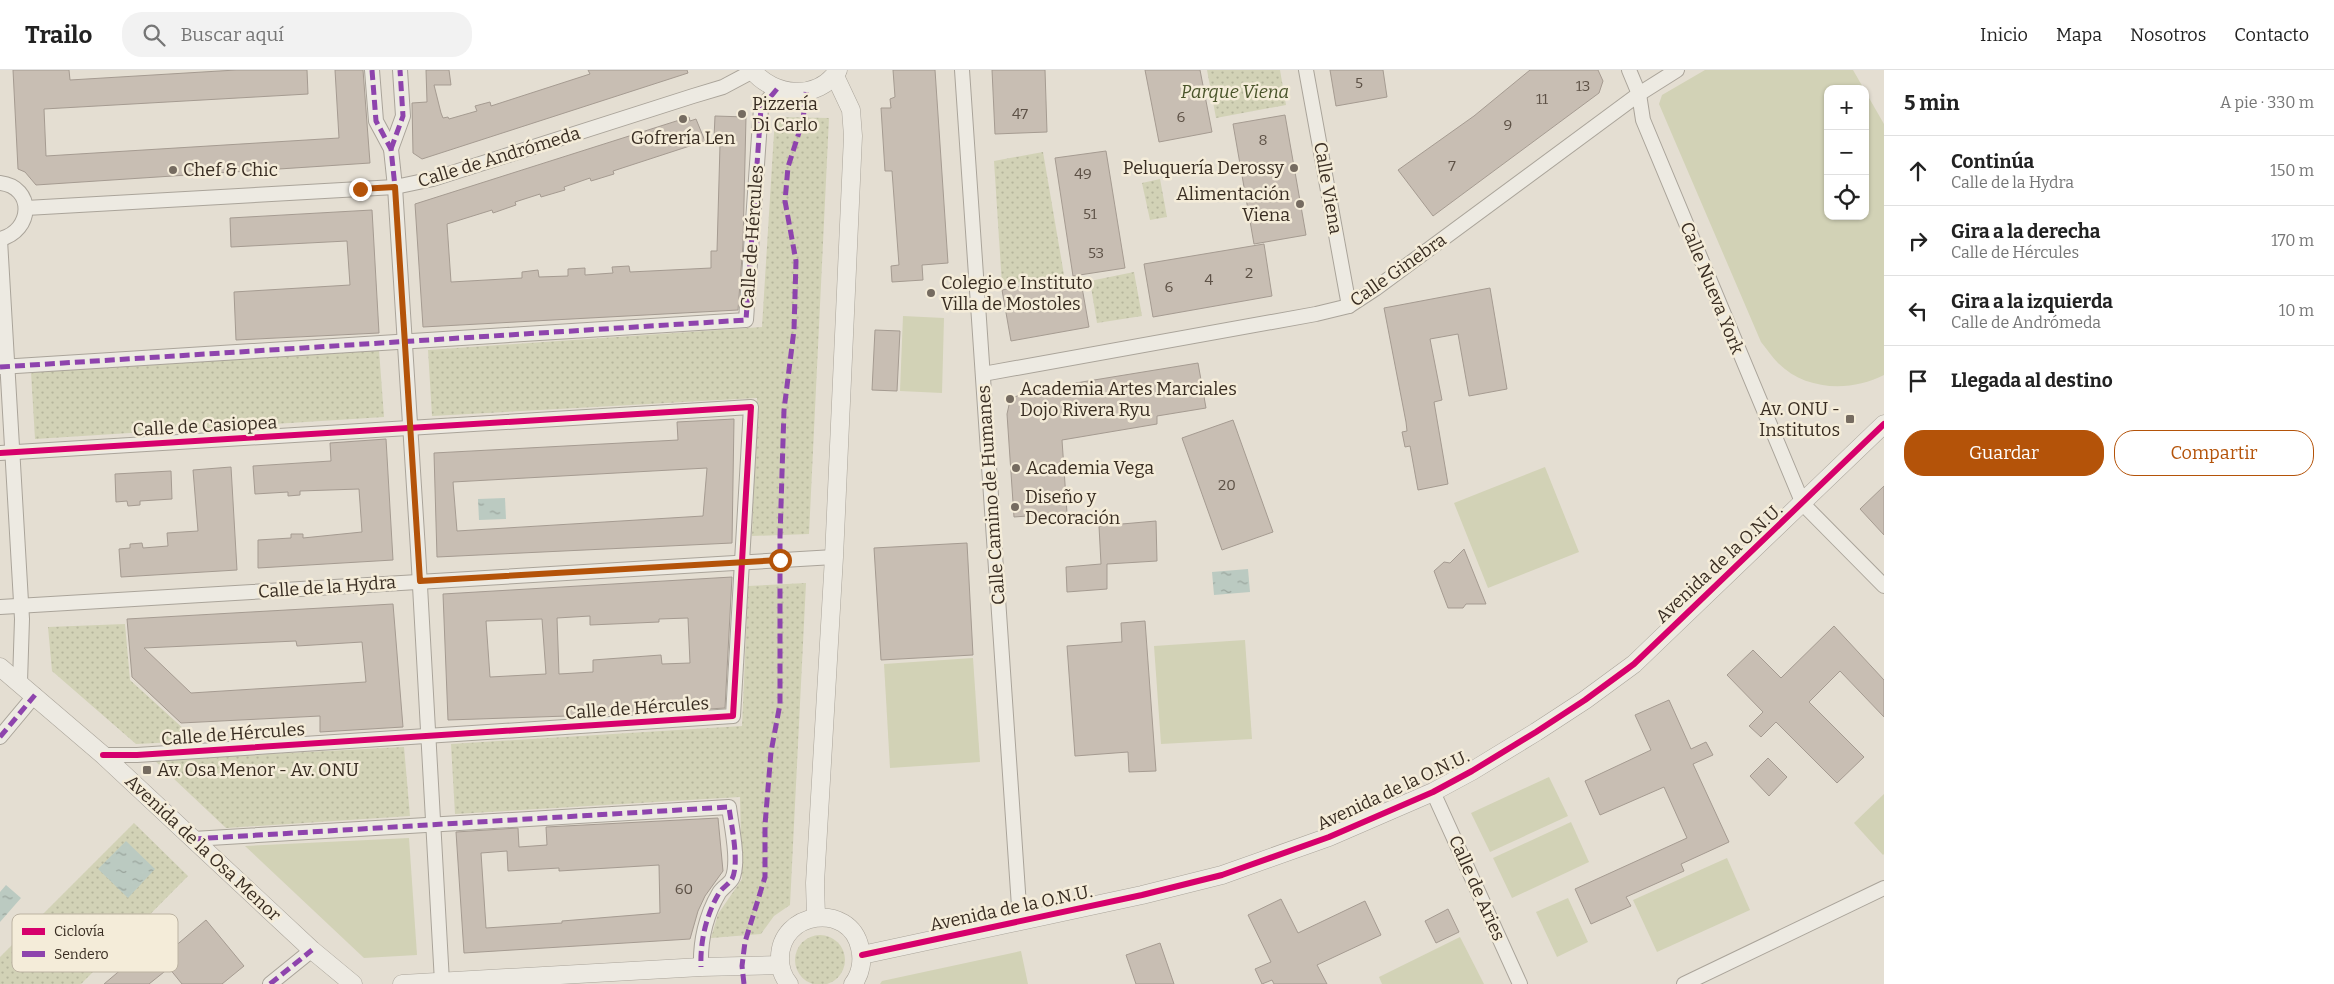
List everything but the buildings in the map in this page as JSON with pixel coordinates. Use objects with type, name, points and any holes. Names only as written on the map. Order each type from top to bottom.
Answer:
[{"type":"street","points":[[372,70],[376,121],[391,149],[395,187],[406,341],[442,982]]},
{"type":"street","points":[[391,149],[403,116],[400,70]]},
{"type":"street","name":"Calle Camino de Humanes","points":[[962,70],[1020,921]]},
{"type":"street","name":"Calle Viena","points":[[1306,70],[1349,306]]},
{"type":"street","name":"Calle Nueva York","points":[[1629,70],[1639,94],[1643,120],[1803,504]]},
{"type":"street","name":"Calle Ginebra","points":[[983,374],[1316,314],[1349,306],[1375,289],[1639,94],[1677,70]]},
{"type":"street","points":[[752,71],[764,83],[777,89],[791,92],[806,92],[822,86],[837,73],[851,110],[853,136],[834,557],[816,874],[816,917]]},
{"type":"street","name":"Calle de Andrómeda","points":[[26,208],[395,187],[433,179],[723,87],[752,71]]},
{"type":"street","name":"Calle de Hércules","points":[[406,341],[746,320],[761,108],[777,89]]},
{"type":"street","points":[[0,183],[13,187],[19,193],[26,208],[22,226],[16,232],[0,239],[6,453],[21,606],[20,682]]},
{"type":"street","points":[[4,366],[406,341]]},
{"type":"street","name":"Calle de Hércules","points":[[103,755],[137,755],[733,716],[751,407],[411,429]]},
{"type":"street","name":"Avenida de la O.N.U.","points":[[862,955],[1142,895],[1222,875],[1329,837],[1433,792],[1528,737],[1618,676],[1648,651],[1803,504],[1884,424]]},
{"type":"street","name":"Calle de Casiopea","points":[[6,453],[411,429]]},
{"type":"street","points":[[1803,504],[1884,586]]},
{"type":"street","name":"Calle de la Hydra","points":[[0,607],[834,557]]},
{"type":"street","name":"Avenida de la Osa Menor","points":[[0,667],[20,682],[103,755],[312,950],[353,984]]},
{"type":"street","points":[[0,737],[35,695]]},
{"type":"street","name":"Calle de Aries","points":[[1433,792],[1520,984]]},
{"type":"street","points":[[193,839],[729,806],[735,863],[732,879],[719,893],[708,919],[700,949],[701,967]]},
{"type":"street","points":[[1684,984],[1884,888]]},
{"type":"street","points":[[789,984],[784,979],[780,965],[779,952],[784,939],[792,928],[803,921],[816,917],[832,919],[847,926],[860,944],[862,955],[861,968],[853,984]]},
{"type":"street","points":[[270,984],[312,950]]},
{"type":"street","points":[[412,984],[701,967],[780,965]]},
{"type":"green space","name":"Parque Viena","points":[[1207,70],[1280,70],[1286,105],[1216,118]]},
{"type":"green space","points":[[1705,70],[1853,70],[1862,85],[1824,85],[1824,220],[1869,220],[1869,98],[1884,124],[1884,375],[1871,381],[1857,384],[1829,386],[1815,384],[1802,379],[1789,372],[1776,361],[1761,342],[1659,104],[1662,95]]},
{"type":"green space","points":[[775,117],[829,118],[809,534],[752,536],[757,398],[432,416],[428,350],[762,327]]},
{"type":"green space","points":[[1043,152],[1064,275],[1002,285],[994,161]]},
{"type":"green space","points":[[1160,179],[1167,217],[1150,220],[1142,183]]},
{"type":"green space","points":[[1134,272],[1142,316],[1097,323],[1090,281]]},
{"type":"green space","points":[[903,316],[944,318],[942,393],[900,391]]},
{"type":"green space","points":[[379,350],[384,417],[35,439],[31,372]]},
{"type":"green space","points":[[1545,467],[1579,552],[1488,588],[1454,503]]},
{"type":"green space","points":[[806,583],[790,905],[774,916],[761,934],[711,938],[718,914],[742,879],[740,797],[455,814],[451,744],[742,726],[748,586]]},
{"type":"green space","points":[[125,624],[130,680],[197,741],[136,744],[52,671],[48,627]]},
{"type":"green space","points":[[1245,640],[1252,739],[1161,744],[1154,646]]},
{"type":"green space","points":[[973,658],[980,762],[890,768],[884,664]]},
{"type":"green space","points":[[404,747],[410,816],[226,828],[154,760]]},
{"type":"green space","points":[[1549,777],[1568,816],[1490,852],[1471,813]]},
{"type":"green space","points":[[1884,794],[1884,854],[1883,855],[1854,823]]},
{"type":"green space","points":[[1571,822],[1589,862],[1512,898],[1493,858]]},
{"type":"green space","points":[[134,823],[188,876],[150,914],[43,914]]},
{"type":"green space","points":[[409,838],[417,955],[364,958],[245,846]]},
{"type":"green space","points":[[1727,858],[1750,910],[1657,952],[1633,900]]},
{"type":"green space","points":[[1568,898],[1588,942],[1557,957],[1536,912]]},
{"type":"green space","points":[[815,935],[825,935],[838,942],[845,955],[845,965],[838,978],[825,985],[815,985],[806,981],[799,974],[795,965],[795,955],[799,946],[806,939]]},
{"type":"green space","points":[[1460,937],[1484,984],[1382,984],[1379,977]]},
{"type":"green space","points":[[12,945],[12,972],[93,972],[81,984],[0,984],[0,957]]},
{"type":"green space","points":[[1021,951],[1028,984],[880,984],[882,981]]},
{"type":"water","points":[[505,498],[506,519],[479,520],[478,499]]},
{"type":"water","points":[[1248,569],[1250,592],[1214,595],[1212,572]]},
{"type":"water","points":[[126,841],[155,869],[128,898],[98,869]]},
{"type":"water","points":[[6,885],[21,898],[0,922],[0,892]]},
{"type":"marked path","points":[[372,70],[376,121],[391,149],[395,187]]},
{"type":"marked path","points":[[391,149],[403,116],[400,70]]},
{"type":"marked path","points":[[0,367],[746,320],[761,108],[777,89]]},
{"type":"marked path","points":[[744,984],[742,966],[745,942],[765,877],[765,825],[771,752],[780,704],[780,537],[784,410],[794,330],[796,261],[785,201],[788,167],[803,120],[806,92]]},
{"type":"marked path","points":[[0,737],[35,695]]},
{"type":"marked path","points":[[193,839],[729,807],[735,854],[734,872],[731,881],[722,889],[714,901],[707,919],[703,938],[701,967]]},
{"type":"marked path","points":[[270,984],[312,950]]},
{"type":"cycle path","points":[[0,453],[751,407],[733,716],[137,755],[103,755]]},
{"type":"cycle path","points":[[862,955],[1142,895],[1222,875],[1329,837],[1433,792],[1536,732],[1585,700],[1634,664],[1884,424]]},
{"type":"place","name":"Pizzería Di Carlo","points":[[742,114]]},
{"type":"place","name":"Gofrería Len","points":[[683,119]]},
{"type":"place","name":"Peluquería Derossy","points":[[1294,168]]},
{"type":"place","name":"Chef & Chic","points":[[173,170]]},
{"type":"place","name":"Alimentación Viena","points":[[1300,204]]},
{"type":"place","name":"Colegio e Instituto Villa de Mostoles","points":[[931,293]]},
{"type":"place","name":"Academia Artes Marciales Dojo Rivera Ryu","points":[[1010,399]]},
{"type":"place","name":"Av. ONU - Institutos","points":[[1850,419]]},
{"type":"place","name":"Academia Vega","points":[[1016,468]]},
{"type":"place","name":"Diseño y Decoración","points":[[1015,507]]},
{"type":"place","name":"Av. Osa Menor - Av. ONU","points":[[147,770]]},
{"type":"route","points":[[360,189],[395,187],[420,581],[780,560]]}]
